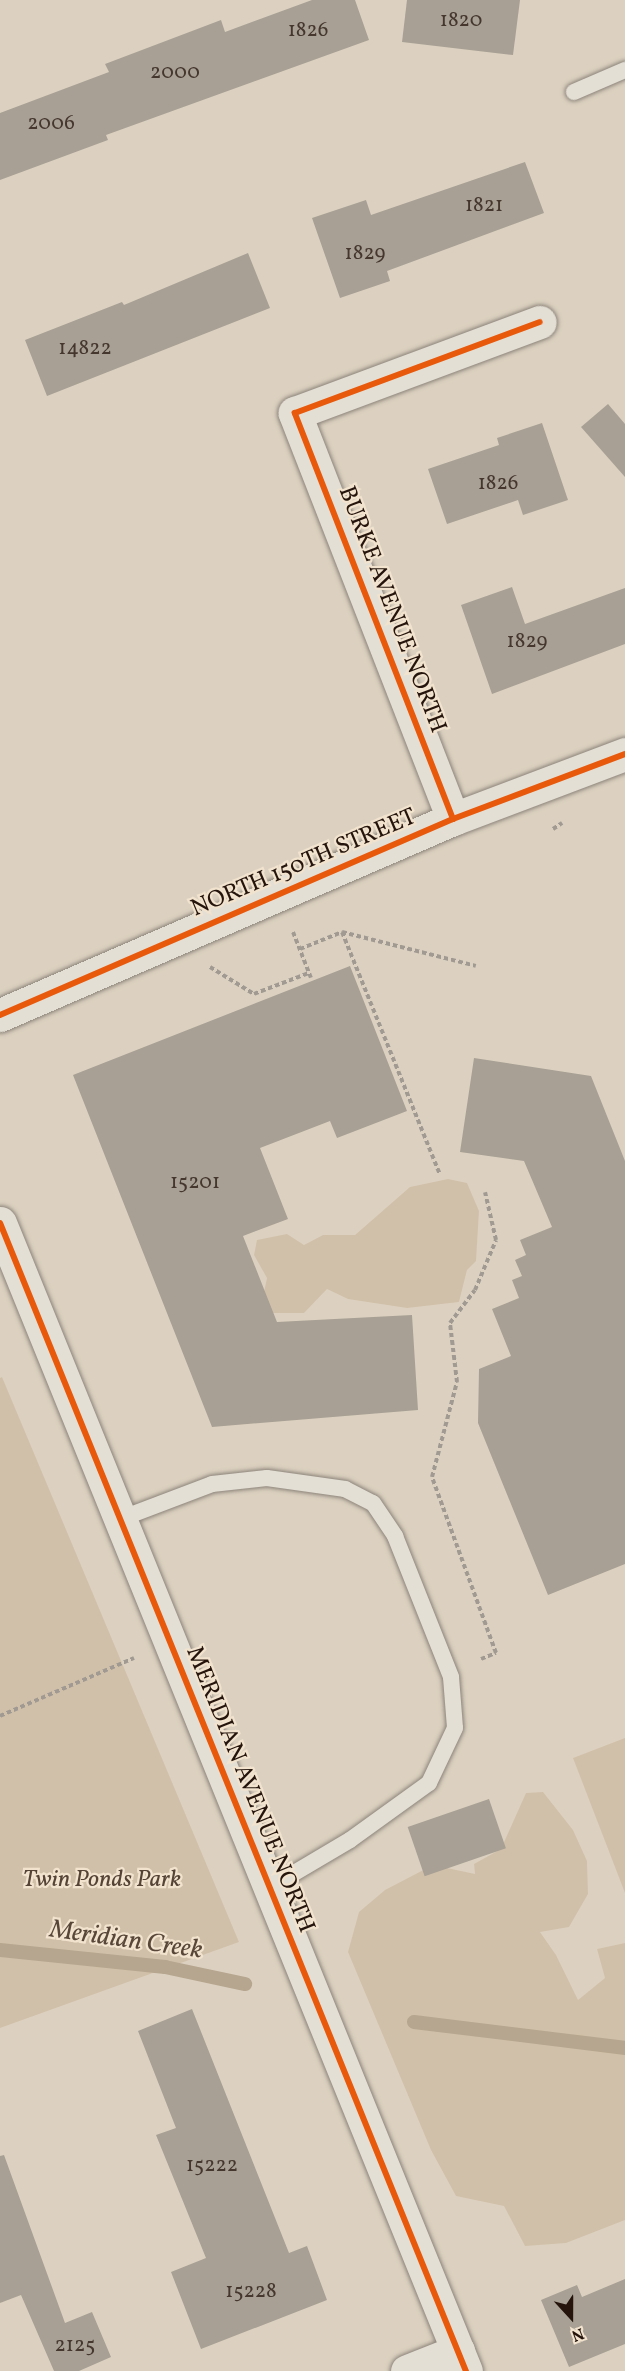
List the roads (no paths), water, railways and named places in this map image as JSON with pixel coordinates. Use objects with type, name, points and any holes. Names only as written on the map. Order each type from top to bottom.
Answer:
[{"type":"street","name":"BURKE AVENUE NORTH","points":[[453,819],[295,413],[540,322]]},
{"type":"street","name":"NORTH 150TH STREET","points":[[0,1015],[453,819],[625,754]]},
{"type":"street","name":"MERIDIAN AVENUE NORTH","points":[[0,1223],[462,2361]]},
{"type":"street","points":[[406,2371],[462,2361]]},
{"type":"lane","points":[[574,92],[625,70]]},
{"type":"lane","points":[[120,1519],[212,1484],[267,1478],[345,1489],[373,1503],[395,1536],[451,1677],[455,1728],[429,1783],[350,1840],[269,1888]]},
{"type":"waterway","name":"Meridian Creek","points":[[0,1950],[165,1967],[245,1984]]},
{"type":"waterway","name":"Meridian Creek","points":[[414,2022],[625,2048]]},
{"type":"park label","name":"Twin Ponds Park","points":[[102,1881]]}]
